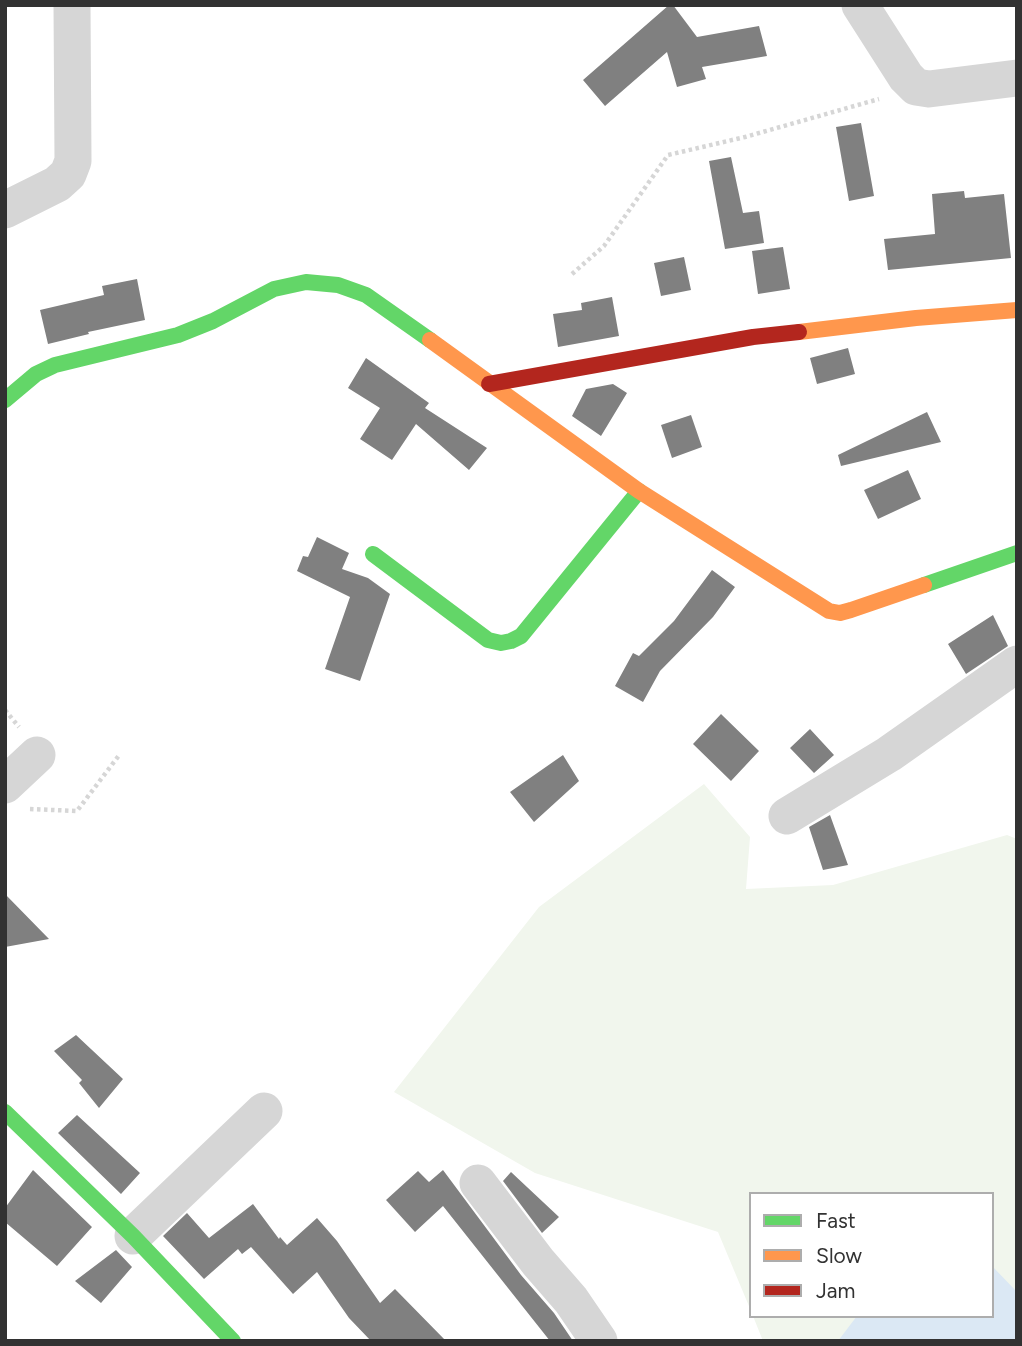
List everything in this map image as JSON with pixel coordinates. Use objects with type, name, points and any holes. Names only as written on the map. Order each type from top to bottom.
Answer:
[{"type":"street","points":[[5,210],[57,184],[68,174],[73,161],[72,5]]},
{"type":"street","points":[[860,5],[906,77],[916,87],[929,89],[1017,78]]},
{"type":"street","points":[[5,400],[36,374],[55,365],[178,335],[213,321],[274,289],[306,282],[338,285],[366,295],[639,491],[829,611],[839,613],[1017,553]]},
{"type":"street","points":[[489,384],[753,337],[916,318],[1017,310]]},
{"type":"street","points":[[373,554],[488,640],[501,643],[511,641],[521,636],[639,491]]},
{"type":"street","points":[[787,816],[889,754],[1017,664]]},
{"type":"street","points":[[16,797],[37,755]]},
{"type":"street","points":[[134,1236],[264,1111]]},
{"type":"street","points":[[5,1112],[134,1236],[233,1341]]},
{"type":"street","points":[[478,1183],[538,1262],[571,1300],[599,1341]]},
{"type":"path","points":[[572,274],[604,246],[668,155],[828,115],[916,87]]},
{"type":"path","points":[[16,797],[37,811],[77,811],[120,754]]},
{"type":"shaded area","points":[[704,784],[750,837],[746,889],[833,885],[1007,835],[1017,839],[1017,1341],[763,1341],[754,1318],[994,1318],[994,1192],[749,1192],[749,1306],[718,1232],[535,1173],[394,1092],[539,907]]},
{"type":"shaded area","points":[[994,1268],[1017,1292],[1017,1341],[838,1341],[855,1318],[994,1318]]},
{"type":"building","points":[[669,5],[673,5],[697,37],[759,26],[767,56],[702,67],[706,79],[677,87],[667,52],[605,106],[583,80]]},
{"type":"building","points":[[861,123],[874,196],[849,201],[836,127]]},
{"type":"building","points":[[731,157],[743,213],[759,211],[764,243],[725,249],[709,161]]},
{"type":"building","points":[[964,191],[965,198],[1004,194],[1011,258],[888,270],[884,239],[935,234],[932,194]]},
{"type":"building","points":[[783,247],[790,289],[758,294],[752,251]]},
{"type":"building","points":[[684,257],[691,290],[661,296],[654,263]]},
{"type":"building","points":[[137,279],[145,320],[48,344],[40,310],[104,295],[102,286]]},
{"type":"building","points":[[612,297],[619,336],[558,347],[553,314],[582,310],[581,303]]},
{"type":"building","points":[[848,348],[855,374],[817,384],[810,358]]},
{"type":"building","points":[[366,358],[429,403],[425,408],[487,448],[469,470],[416,424],[392,460],[360,439],[380,408],[348,388]]},
{"type":"building","points":[[613,384],[627,393],[601,436],[572,416],[586,389]]},
{"type":"building","points":[[927,412],[941,442],[841,466],[838,455]]},
{"type":"building","points":[[691,415],[702,447],[672,458],[661,425]]},
{"type":"building","points":[[908,470],[921,499],[878,519],[864,490]]},
{"type":"building","points":[[317,537],[349,553],[342,569],[368,578],[390,594],[360,681],[325,669],[350,597],[297,571],[303,556],[308,557]]},
{"type":"building","points":[[712,570],[735,587],[713,617],[660,671],[643,702],[615,686],[633,653],[639,656],[674,621]]},
{"type":"building","points":[[993,615],[1008,646],[966,674],[948,644]]},
{"type":"building","points":[[721,714],[759,751],[731,781],[693,744]]},
{"type":"building","points":[[810,729],[834,755],[814,773],[790,748]]},
{"type":"building","points":[[563,755],[579,781],[534,822],[510,792]]},
{"type":"building","points":[[830,815],[848,865],[823,870],[809,827]]},
{"type":"building","points":[[5,894],[49,939],[5,947]]},
{"type":"building","points":[[76,1035],[123,1079],[99,1108],[79,1083],[82,1080],[54,1051]]},
{"type":"building","points":[[77,1115],[140,1173],[121,1194],[58,1133]]},
{"type":"building","points":[[33,1170],[92,1227],[57,1266],[5,1222],[5,1208]]},
{"type":"building","points":[[443,1170],[573,1341],[550,1341],[443,1206],[415,1232],[386,1200],[418,1171],[429,1182]]},
{"type":"building","points":[[511,1172],[559,1217],[542,1233],[503,1181]]},
{"type":"building","points":[[253,1204],[279,1239],[280,1237],[287,1245],[317,1218],[337,1241],[380,1303],[395,1289],[446,1341],[371,1341],[349,1318],[317,1272],[293,1294],[251,1247],[242,1254],[238,1249],[204,1279],[163,1236],[187,1213],[209,1238]]},
{"type":"building","points":[[116,1250],[132,1267],[101,1303],[75,1281]]},
{"type":"traffic: fast","points":[[5,400],[36,374],[55,365],[178,335],[213,321],[274,289],[306,282],[338,285],[366,295],[430,340]]},
{"type":"traffic: fast","points":[[373,554],[488,640],[501,643],[511,641],[521,636],[639,491]]},
{"type":"traffic: fast","points":[[924,585],[1017,553]]},
{"type":"traffic: fast","points":[[5,1112],[133,1236],[233,1341]]},
{"type":"traffic: slow","points":[[799,332],[916,318],[1017,310]]},
{"type":"traffic: slow","points":[[430,340],[639,491],[829,611],[840,613],[851,610],[924,585]]},
{"type":"traffic: jam","points":[[489,384],[753,337],[799,332]]}]
